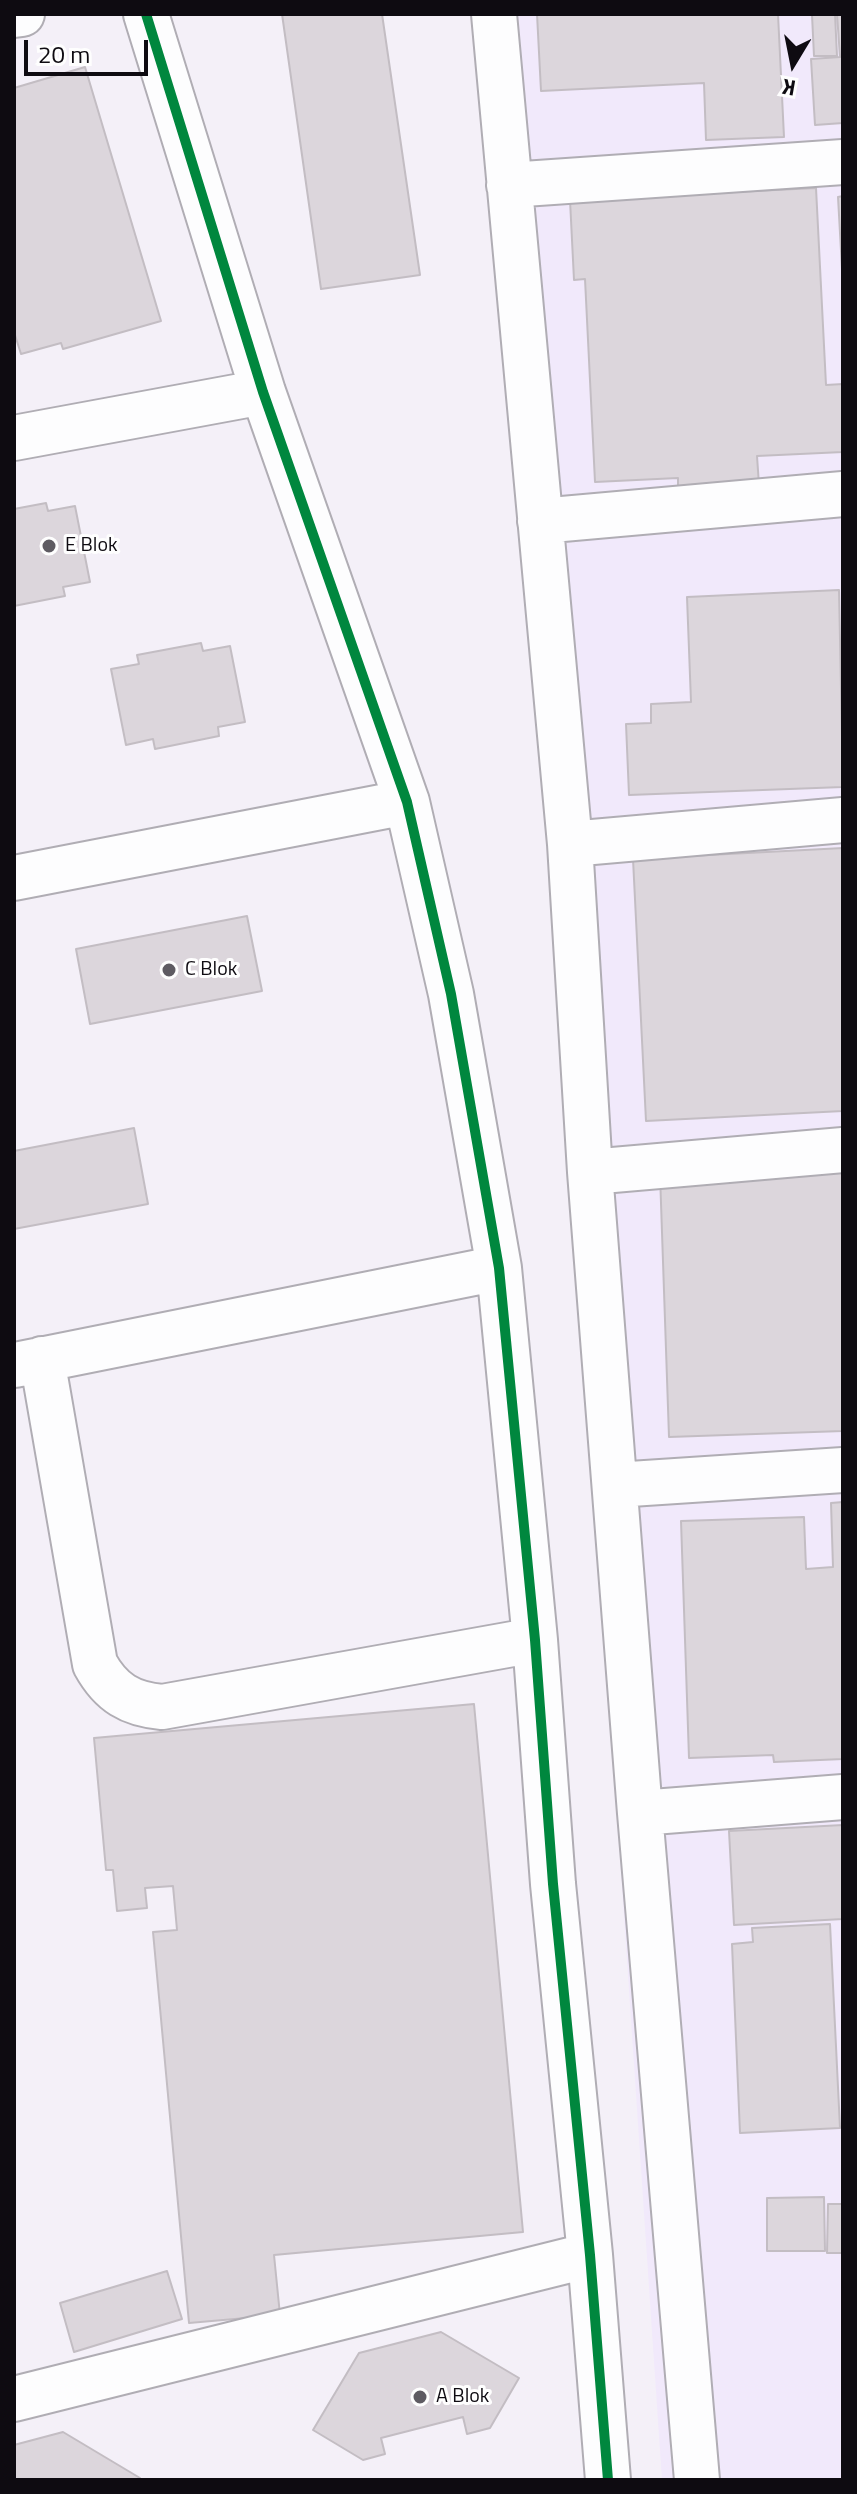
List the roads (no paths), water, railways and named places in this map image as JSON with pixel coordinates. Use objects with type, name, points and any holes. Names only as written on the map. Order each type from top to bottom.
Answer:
[{"type":"street","points":[[14,15],[22,14]]},
{"type":"street","points":[[146,14],[263,392],[407,802],[451,994],[499,1268],[535,1640],[553,1884],[590,2255],[608,2480]]},
{"type":"street","points":[[494,14],[570,844],[590,1172],[640,1813],[697,2480]]},
{"type":"street","points":[[509,185],[843,162]]},
{"type":"street","points":[[14,438],[263,392]]},
{"type":"street","points":[[540,521],[843,494]]},
{"type":"street","points":[[14,878],[407,802]]},
{"type":"street","points":[[570,844],[843,820]]},
{"type":"street","points":[[590,1172],[843,1150]]},
{"type":"street","points":[[499,1268],[28,1362],[95,1664],[111,1688],[122,1697],[141,1705],[162,1707],[535,1640]]},
{"type":"street","points":[[615,1485],[843,1470]]},
{"type":"street","points":[[640,1813],[843,1797]]},
{"type":"street","points":[[14,2399],[590,2255]]},
{"type":"place","name":"E Blok","points":[[49,546]]},
{"type":"place","name":"C Blok","points":[[169,970]]},
{"type":"place","name":"A Blok","points":[[420,2397]]}]
